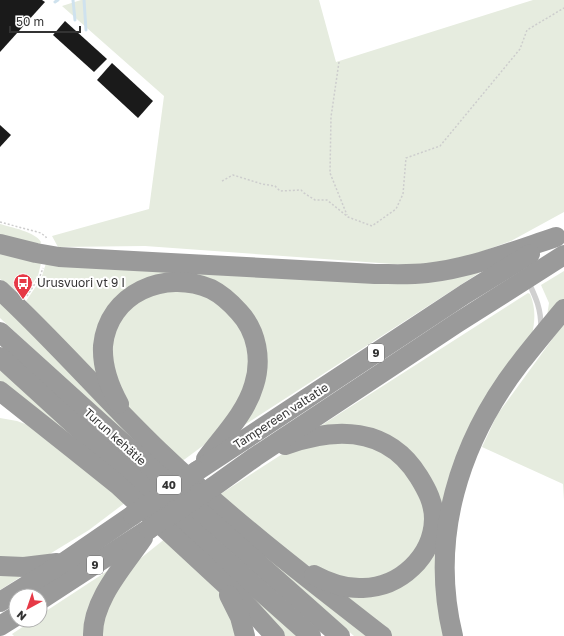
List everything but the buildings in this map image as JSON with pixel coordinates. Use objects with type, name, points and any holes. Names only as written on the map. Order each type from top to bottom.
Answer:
[{"type":"highway","points":[[0,244],[59,257],[375,274],[426,273],[451,269],[561,242]]},
{"type":"highway","name":"Tampereen valtatie","points":[[48,595],[149,530],[255,457],[450,328],[522,270],[561,242]]},
{"type":"highway","name":"Tampereen valtatie","points":[[0,602],[63,563],[197,471],[522,270]]},
{"type":"highway","points":[[125,416],[106,375],[103,356],[106,331],[121,305],[131,296],[145,288],[166,282],[182,282],[196,285],[212,290],[224,298],[242,315],[250,328],[255,339],[258,354],[257,370],[254,385],[245,404],[232,425],[197,471]]},
{"type":"highway","points":[[0,290],[159,450],[218,505],[382,636]]},
{"type":"highway","points":[[453,636],[448,617],[445,587],[445,553],[449,518],[456,483],[466,454],[499,393],[519,363],[564,309]]},
{"type":"highway","name":"Turun kehätie","points":[[0,332],[116,438],[340,636]]},
{"type":"highway","name":"Turun kehätie","points":[[0,357],[311,636]]},
{"type":"highway","points":[[0,391],[118,486],[241,600],[275,636]]},
{"type":"highway","points":[[0,411],[22,416],[42,425]]},
{"type":"highway","points":[[255,457],[304,438],[319,435],[362,435],[380,440],[395,449],[413,467],[430,496],[434,519],[428,546],[420,560],[390,583],[369,588],[344,586],[323,579],[288,562]]},
{"type":"highway","points":[[93,636],[93,623],[103,597],[149,530]]},
{"type":"highway","points":[[0,566],[24,567],[63,563]]},
{"type":"highway","points":[[221,582],[240,617],[245,636]]},
{"type":"lane","points":[[522,270],[538,301],[541,317],[541,338]]},
{"type":"path","points":[[222,181],[234,175],[262,184],[275,186],[280,191],[301,190],[316,200],[327,200],[348,217],[372,226],[396,209],[403,194],[406,158],[440,146],[520,49],[527,30],[564,8]]},
{"type":"path","points":[[338,62],[331,117],[330,173],[348,217]]},
{"type":"path","points":[[0,222],[41,233],[46,238],[47,242]]},
{"type":"path","points":[[23,300],[40,276],[44,264]]},
{"type":"shaded area","points":[[81,0],[319,0],[336,62],[533,0],[564,0],[564,212],[511,241],[475,254],[432,264],[407,265],[145,246],[58,247],[52,236],[149,209],[164,96],[62,6]]},
{"type":"shaded area","points":[[0,224],[34,235],[41,242],[39,247],[0,238]]},
{"type":"shaded area","points":[[0,249],[42,259],[38,276],[22,297],[0,279]]},
{"type":"shaded area","points":[[47,260],[482,271],[235,431],[263,379],[224,289],[123,295],[101,380],[26,301],[41,279]]},
{"type":"shaded area","points":[[564,271],[564,303],[547,316],[549,303],[541,285]]},
{"type":"shaded area","points":[[160,289],[203,293],[233,312],[252,353],[244,394],[208,442],[181,462],[128,409],[114,383],[112,333],[126,310]]},
{"type":"shaded area","points":[[528,293],[532,299],[534,309],[532,335],[462,456],[449,636],[392,636],[342,599],[348,594],[430,553],[415,461],[311,432]]},
{"type":"shaded area","points":[[0,297],[374,636],[354,636],[90,402],[0,318]]},
{"type":"shaded area","points":[[564,323],[564,501],[563,484],[482,447],[497,415]]},
{"type":"shaded area","points":[[0,369],[297,636],[280,636],[0,385]]},
{"type":"shaded area","points":[[0,418],[17,421],[28,425],[126,502],[89,530],[48,555],[0,560]]},
{"type":"shaded area","points":[[347,439],[395,457],[427,504],[420,551],[377,581],[330,576],[309,566],[290,555],[219,495],[287,451]]},
{"type":"shaded area","points":[[166,538],[225,600],[238,636],[97,636],[99,619],[136,562]]},
{"type":"shaded area","points":[[121,562],[87,636],[14,636],[12,634],[21,628],[48,628],[48,610]]},
{"type":"shaded area","points":[[0,572],[25,574],[0,590]]},
{"type":"waterway","points":[[73,0],[75,20]]},
{"type":"waterway","points":[[84,0],[86,30]]},
{"type":"place","name":"Urusvuori vt 9 I","points":[[23,300]]}]
